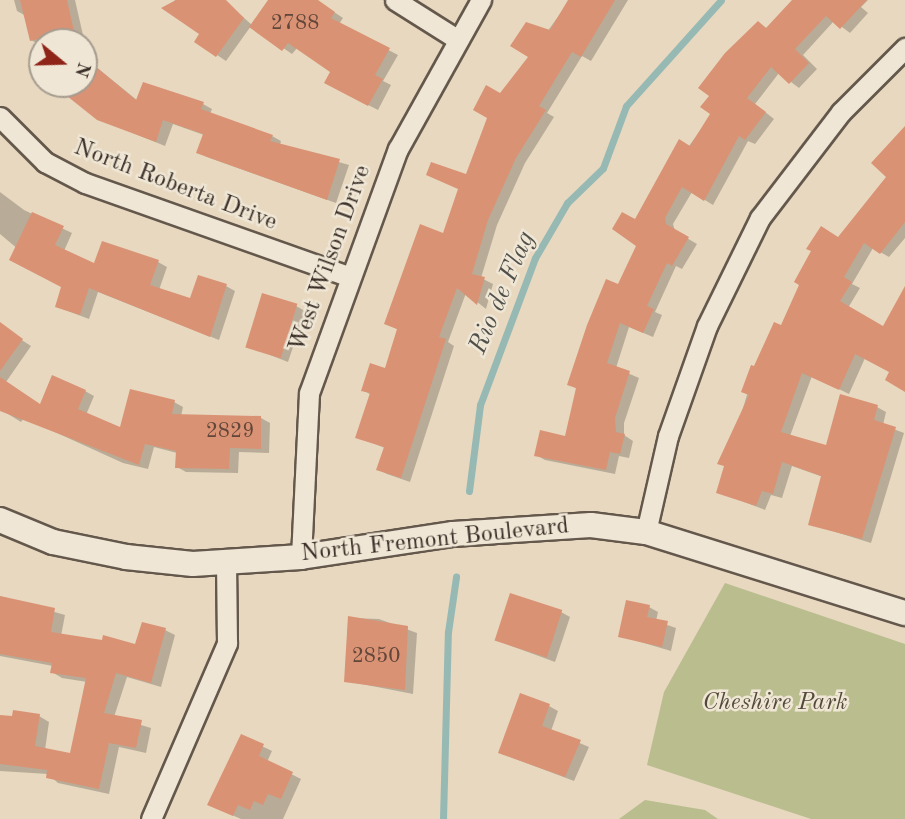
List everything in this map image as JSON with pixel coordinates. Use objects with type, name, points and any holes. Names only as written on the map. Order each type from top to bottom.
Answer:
[{"type":"street","points":[[394,0],[457,39]]},
{"type":"street","name":"West Wilson Drive","points":[[301,557],[309,393],[348,276],[397,149],[481,0]]},
{"type":"street","points":[[646,532],[668,436],[707,326],[760,218],[841,113],[905,48]]},
{"type":"street","name":"North Roberta Drive","points":[[0,117],[45,162],[85,183],[348,276]]},
{"type":"street","name":"North Fremont Boulevard","points":[[0,520],[53,542],[127,557],[226,562],[301,557],[453,534],[562,525],[646,532],[904,609]]},
{"type":"street","points":[[151,819],[227,643],[226,562]]},
{"type":"green space","name":"Cheshire Park","points":[[725,583],[905,644],[905,819],[811,819],[647,765],[664,692]]},
{"type":"green space","points":[[645,800],[705,810],[718,819],[619,819]]},
{"type":"building","points":[[20,0],[67,0],[73,28],[28,28],[28,33]]},
{"type":"building","points":[[176,0],[226,0],[244,18],[216,57],[194,42],[199,34],[161,8]]},
{"type":"building","points":[[268,0],[318,0],[335,12],[331,18],[390,48],[375,75],[383,79],[368,106],[324,83],[330,72],[288,43],[282,51],[249,27]]},
{"type":"building","points":[[568,0],[615,0],[581,57],[572,52],[539,106],[546,110],[516,158],[488,220],[472,274],[485,277],[477,305],[457,288],[439,337],[446,339],[401,478],[376,470],[384,447],[355,438],[370,393],[361,391],[370,363],[385,368],[397,329],[384,324],[420,224],[443,233],[458,189],[426,175],[431,162],[466,174],[487,118],[473,110],[486,85],[500,93],[528,57],[510,46],[526,22],[550,30]]},
{"type":"building","points":[[792,0],[867,0],[840,29],[826,16],[795,49],[809,63],[789,84],[771,67],[747,98],[766,112],[745,140],[739,136],[704,201],[682,187],[665,218],[666,224],[689,237],[672,266],[667,263],[647,306],[654,309],[643,333],[620,323],[607,363],[630,371],[615,418],[616,432],[625,434],[620,454],[610,452],[606,470],[534,456],[540,430],[565,436],[576,388],[567,385],[587,325],[606,279],[618,284],[636,246],[612,229],[622,212],[635,219],[679,139],[690,146],[710,114],[700,107],[709,96],[698,88],[725,53],[758,21],[766,28]]},
{"type":"building","points":[[98,69],[136,100],[143,82],[204,102],[201,109],[273,135],[270,141],[340,159],[327,200],[196,153],[203,134],[163,120],[156,142],[97,120],[70,98],[98,98]]},
{"type":"building","points":[[905,126],[905,222],[880,254],[864,243],[844,277],[852,282],[840,301],[883,326],[905,286],[905,392],[885,380],[889,372],[855,354],[839,390],[802,373],[781,432],[826,445],[840,394],[878,405],[874,420],[896,427],[862,539],[808,525],[821,476],[782,462],[773,494],[762,491],[756,506],[716,493],[724,466],[717,464],[749,395],[741,392],[751,365],[754,366],[774,322],[781,325],[799,285],[794,282],[811,251],[806,249],[821,226],[838,237],[886,177],[871,163]]},
{"type":"building","points":[[32,212],[64,226],[55,245],[94,263],[102,241],[159,260],[150,285],[190,298],[198,275],[227,284],[210,337],[89,288],[80,315],[55,307],[61,287],[9,260]]},
{"type":"building","points":[[262,293],[297,304],[281,358],[245,348]]},
{"type":"building","points":[[0,322],[23,339],[0,371]]},
{"type":"building","points":[[52,375],[86,390],[78,409],[120,427],[130,389],[175,400],[172,414],[261,416],[261,449],[230,448],[229,469],[175,468],[176,451],[145,444],[139,465],[0,411],[0,377],[40,404]]},
{"type":"building","points":[[510,593],[562,610],[547,658],[495,641]]},
{"type":"building","points":[[0,596],[55,608],[51,632],[102,640],[103,635],[135,644],[142,622],[166,628],[151,683],[116,673],[104,713],[142,720],[136,748],[109,743],[99,789],[46,778],[47,770],[0,764],[0,715],[12,716],[13,710],[40,714],[35,746],[70,753],[86,678],[50,673],[52,663],[0,654]]},
{"type":"building","points":[[626,600],[650,605],[647,617],[668,621],[662,647],[618,637]]},
{"type":"building","points":[[348,616],[408,626],[405,690],[344,682]]},
{"type":"building","points":[[520,693],[550,704],[542,726],[581,740],[565,777],[498,753]]},
{"type":"building","points":[[241,734],[264,744],[259,756],[293,772],[281,799],[268,794],[263,805],[254,801],[250,810],[238,805],[233,816],[207,805]]},
{"type":"waterway","name":"Rio de Flag","points":[[469,491],[480,405],[535,258],[567,203],[603,168],[626,106],[721,0]]},
{"type":"waterway","name":"Rio de Flag","points":[[443,819],[448,632],[456,577]]}]
